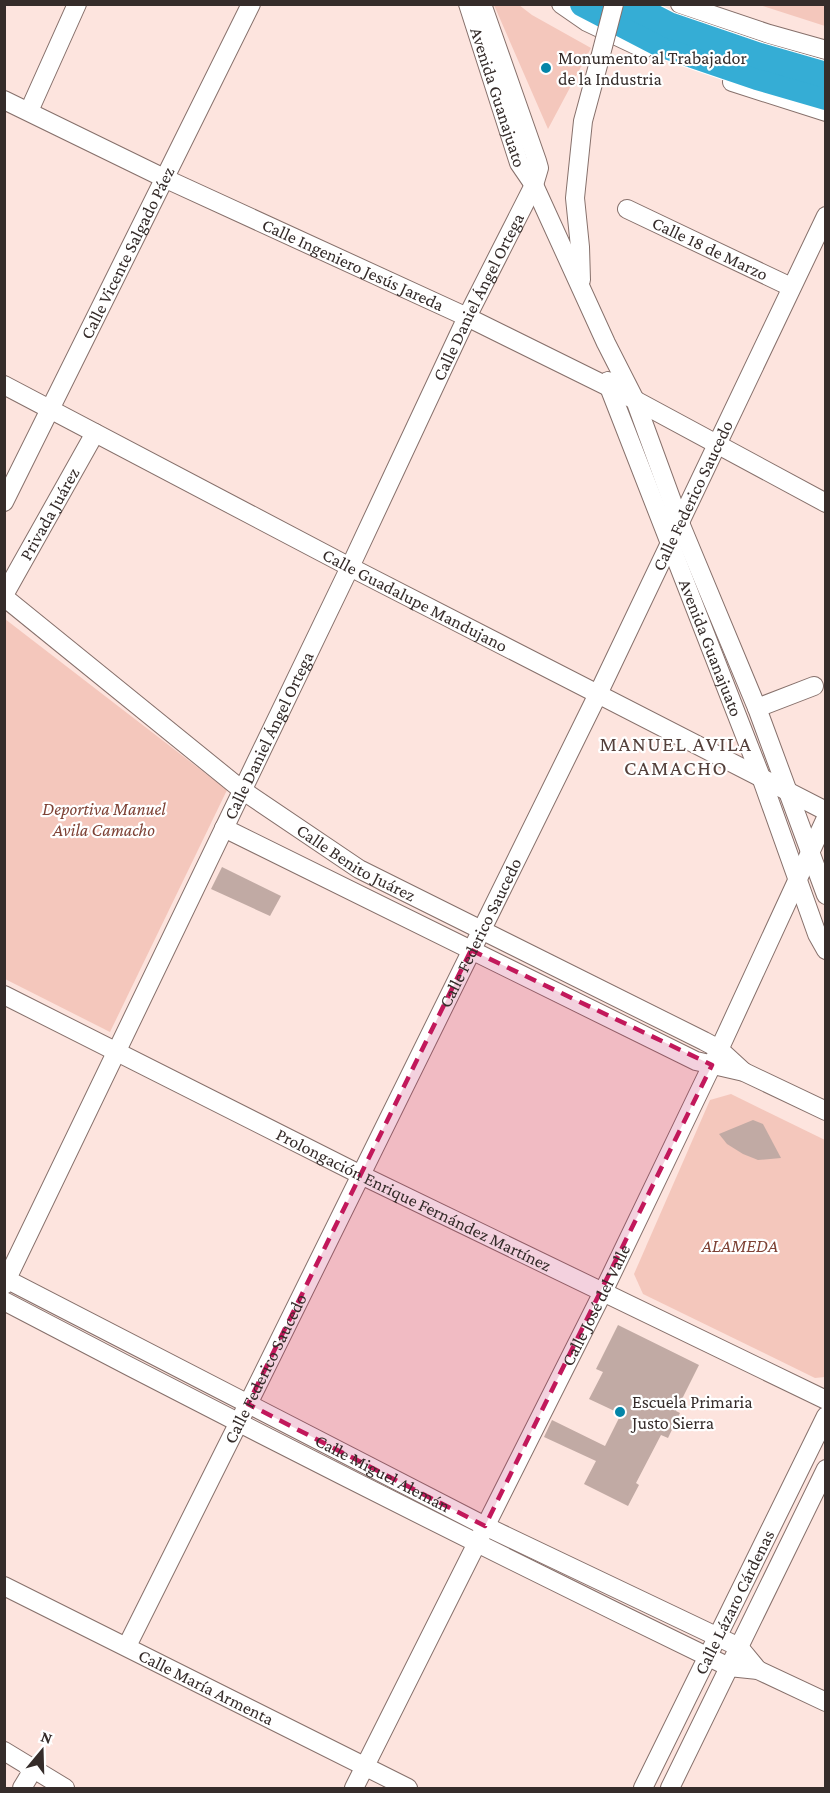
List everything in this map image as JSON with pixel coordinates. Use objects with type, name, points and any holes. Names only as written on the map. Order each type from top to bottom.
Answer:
[{"type":"highway","points":[[583,4],[660,44],[756,77],[825,97]]},
{"type":"highway","points":[[628,4],[669,25],[825,75]]},
{"type":"street","points":[[29,111],[77,4]]},
{"type":"street","name":"Calle Vicente Salgado Páez","points":[[4,502],[251,4]]},
{"type":"street","name":"Avenida Guanajuato","points":[[468,4],[519,163],[534,185],[606,343],[635,400],[680,523],[757,708],[825,895]]},
{"type":"street","name":"Avenida Guanajuato","points":[[482,4],[537,160],[539,168],[534,185]]},
{"type":"street","points":[[561,4],[587,22],[655,54],[775,97],[825,112]]},
{"type":"street","points":[[581,288],[575,198],[583,121],[614,4]]},
{"type":"street","points":[[680,4],[825,51]]},
{"type":"street","name":"Calle Ingeniero Jesús Jareda","points":[[4,100],[164,178],[467,317],[635,400],[825,503]]},
{"type":"street","name":"Calle Daniel Ángel Ortega","points":[[5,1281],[350,567],[467,317],[534,185]]},
{"type":"street","name":"Calle 18 de Marzo","points":[[627,209],[791,287]]},
{"type":"street","name":"Calle Federico Saucedo","points":[[127,1646],[598,694],[825,216]]},
{"type":"street","name":"Avenida Guanajuato","points":[[606,343],[609,387],[669,546],[761,777],[797,880],[825,950]]},
{"type":"street","name":"Calle Guadalupe Mandujano","points":[[4,385],[350,567],[825,811]]},
{"type":"street","name":"Privada Juárez","points":[[4,596],[95,433]]},
{"type":"street","name":"Calle Benito Juárez","points":[[4,596],[242,790],[359,869],[481,930],[715,1057],[825,1111]]},
{"type":"street","points":[[757,708],[813,686]]},
{"type":"street","name":"Calle José del Valle","points":[[354,1788],[603,1292],[825,818]]},
{"type":"street","name":"Calle Benito Juárez","points":[[224,828],[696,1061],[715,1057]]},
{"type":"street","name":"Prolongación Enrique Fernández Martínez","points":[[4,995],[361,1175],[825,1400]]},
{"type":"street","name":"Calle Miguel Alemán","points":[[5,1281],[485,1526],[739,1647],[758,1670]]},
{"type":"street","name":"Calle Miguel Alemán","points":[[4,1301],[238,1424],[476,1544],[729,1667],[758,1670],[825,1702]]},
{"type":"street","name":"Calle Lázaro Cárdenas","points":[[643,1788],[825,1416]]},
{"type":"street","name":"Calle Lázaro Cárdenas","points":[[670,1788],[825,1469]]},
{"type":"street","name":"Calle María Armenta","points":[[4,1586],[408,1788]]},
{"type":"street","points":[[4,1751],[65,1788]]},
{"type":"street","points":[[22,1788],[34,1768]]},
{"type":"highlighted area","points":[[471,950],[712,1065],[485,1526],[248,1404]]},
{"type":"green space","points":[[494,5],[519,5],[532,15],[591,48],[548,129]]},
{"type":"green space","points":[[760,5],[825,5],[825,26]]},
{"type":"green space","name":"Deportiva Manuel Avila Camacho","points":[[5,619],[227,790],[110,1032],[5,979]]},
{"type":"green space","name":"ALAMEDA","points":[[731,1094],[825,1140],[825,1377],[815,1378],[643,1294],[634,1274],[710,1100]]},
{"type":"building","points":[[222,867],[281,896],[270,916],[211,889]]},
{"type":"building","points":[[753,1120],[763,1124],[781,1158],[758,1160],[727,1144],[719,1134]]},
{"type":"building","points":[[618,1325],[699,1365],[676,1411],[680,1413],[668,1438],[661,1435],[636,1483],[639,1485],[628,1506],[584,1484],[596,1461],[544,1437],[552,1420],[605,1446],[621,1414],[589,1399],[603,1372],[596,1369]]},
{"type":"place","name":"Monumento al Trabajador de la Industria","points":[[546,68]]},
{"type":"place","name":"Escuela Primaria Justo Sierra","points":[[620,1412]]},
{"type":"district","name":"MANUEL AVILA CAMACHO","points":[[676,756]]}]
